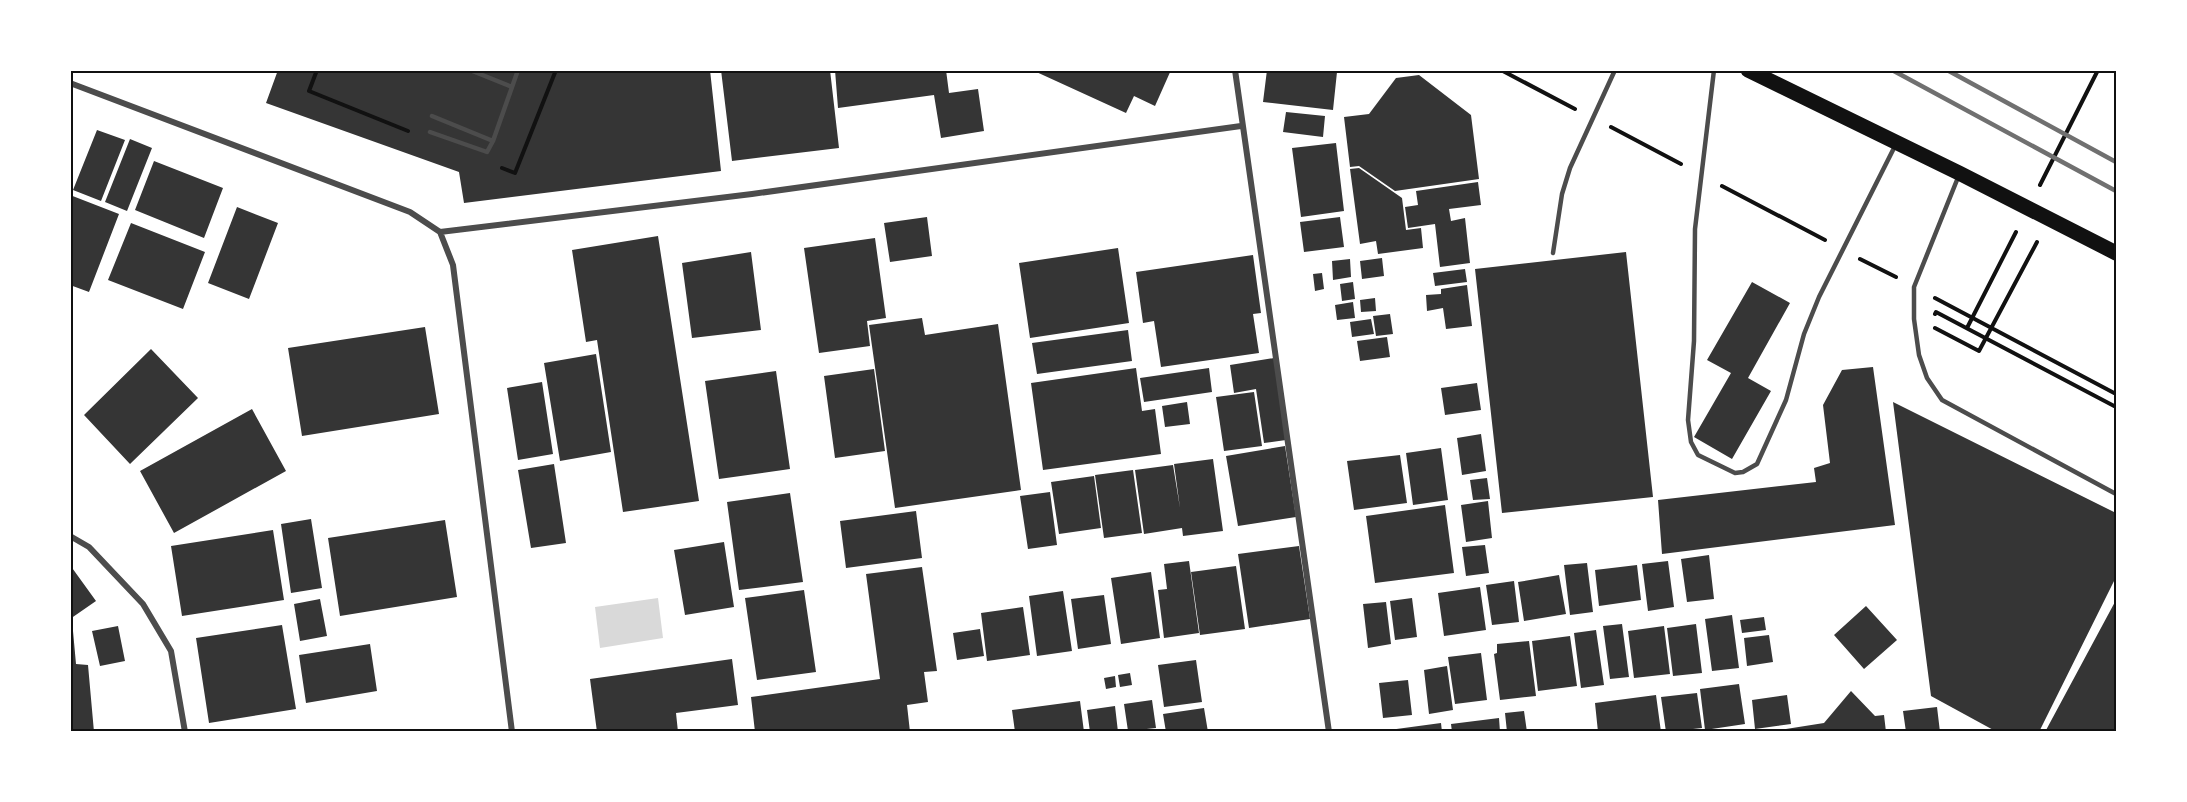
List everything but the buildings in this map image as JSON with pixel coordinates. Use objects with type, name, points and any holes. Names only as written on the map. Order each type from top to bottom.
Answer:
[{"type":"main road","points":[[1748,70],[2116,253]]},
{"type":"street","points":[[1234,70],[1329,732]]},
{"type":"street","points":[[70,83],[410,212],[440,232],[453,265],[512,732]]},
{"type":"street","points":[[440,232],[752,194],[1241,126]]},
{"type":"street","points":[[70,536],[89,547],[143,604],[171,651],[185,732]]},
{"type":"lane","points":[[470,70],[512,87]]},
{"type":"lane","points":[[430,132],[487,152],[494,141],[518,70]]},
{"type":"lane","points":[[1553,253],[1562,194],[1570,168],[1615,70]]},
{"type":"lane","points":[[1714,70],[1695,229],[1694,340],[1688,420],[1691,442],[1698,454],[1735,473],[1743,472],[1757,464],[1786,400],[1804,333],[1842,249],[1897,143]]},
{"type":"lane","points":[[432,116],[494,141]]},
{"type":"lane","points":[[1959,173],[1914,287],[1914,319],[1919,355],[1927,378],[1942,400],[2116,494]]},
{"type":"path","points":[[309,91],[317,70]]},
{"type":"path","points":[[1501,70],[2116,394]]},
{"type":"path","points":[[2048,170],[2098,70]]},
{"type":"path","points":[[1929,325],[1979,351],[2049,219]]},
{"type":"path","points":[[1966,327],[2021,222]]},
{"type":"path","points":[[1933,318],[1936,312],[2116,407]]},
{"type":"shaded area","points":[[658,598],[663,638],[600,648],[595,607]]},
{"type":"railway","points":[[1892,70],[2116,191]]},
{"type":"railway","points":[[1947,70],[2116,162]]}]
